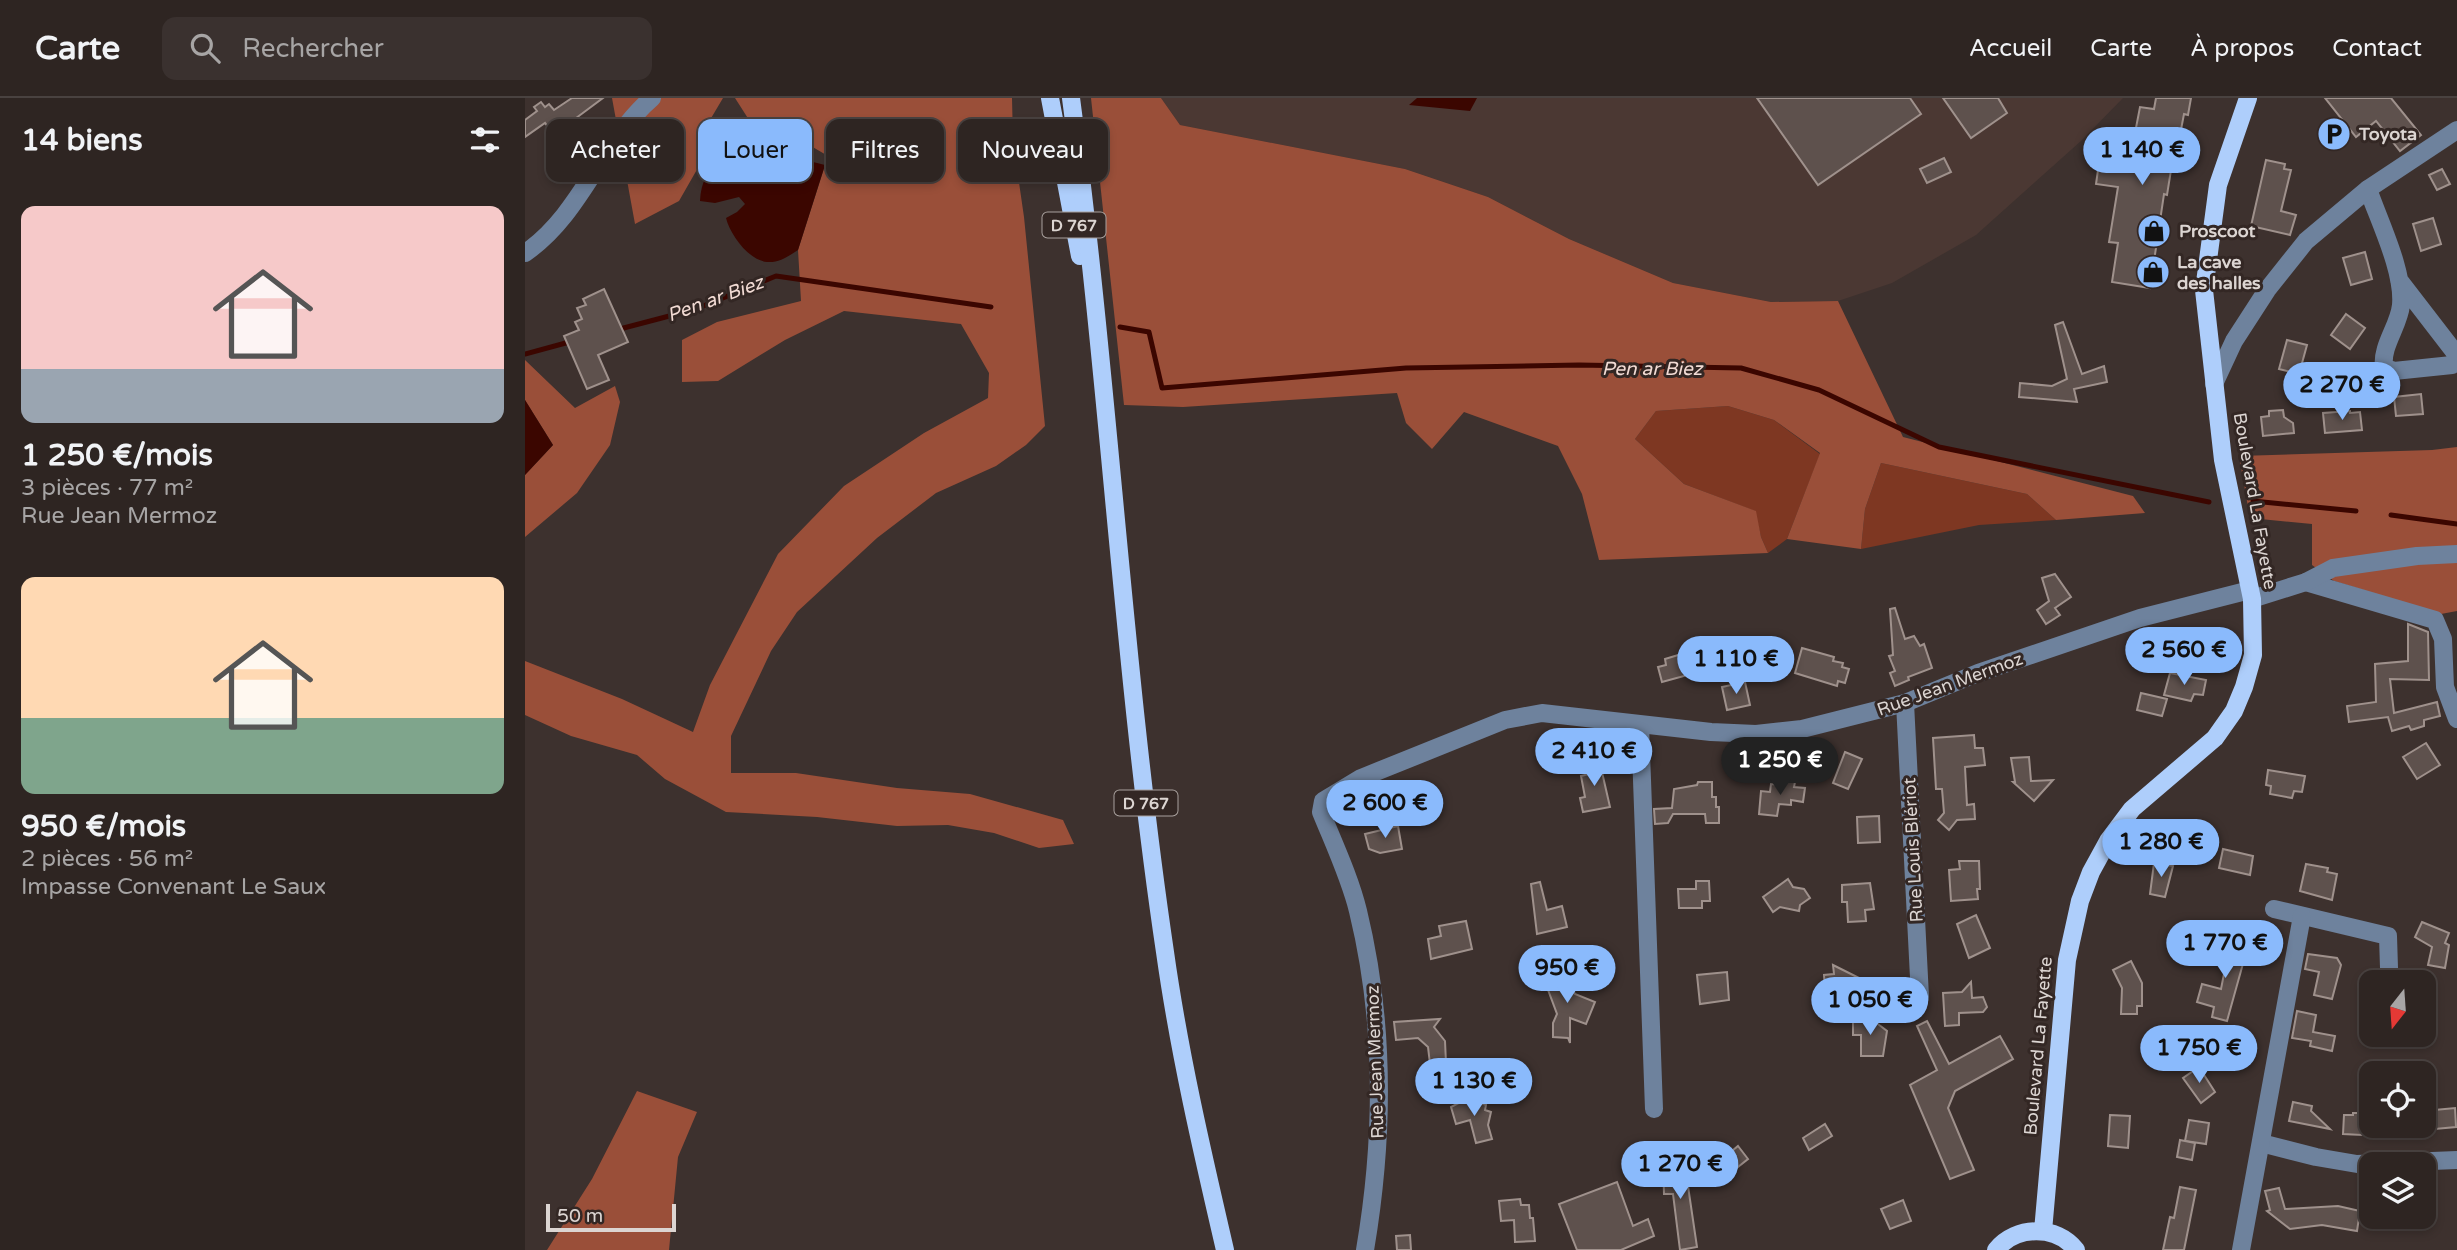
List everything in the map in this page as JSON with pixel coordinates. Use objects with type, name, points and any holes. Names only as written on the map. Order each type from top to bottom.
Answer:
[{"type":"main road","name":"D 767","points":[[1050,98],[1099,352]]},
{"type":"main road","name":"D 767","points":[[1071,98],[1129,654],[1165,953],[1184,1065],[1225,1250]]},
{"type":"main road","name":"Boulevard La Fayette","points":[[2043,1231],[2067,960],[2080,901],[2108,841],[2132,809],[2203,751],[2234,711],[2253,655],[2251,594],[2223,460],[2204,290],[2218,186],[2248,98]]},
{"type":"main road","points":[[1996,1250],[2002,1243],[2021,1232],[2043,1231],[2059,1236],[2076,1250]]},
{"type":"street","points":[[525,253],[546,239],[573,204],[632,115],[652,98]]},
{"type":"street","points":[[2214,384],[2235,341],[2306,241],[2368,189],[2409,159],[2457,130]]},
{"type":"street","points":[[2368,189],[2399,280],[2401,301],[2399,318],[2383,356],[2384,367],[2394,371],[2452,365],[2456,354],[2399,280]]},
{"type":"street","name":"Rue Jean Mermoz","points":[[1365,1250],[1378,1151],[1378,1045],[1373,990],[1358,909],[1321,812],[1323,801],[1361,778],[1505,720],[1542,713],[1640,725],[1756,734],[1802,729],[1905,702],[1978,673],[2140,618],[2306,582],[2333,568],[2417,556],[2457,554]]},
{"type":"street","points":[[2306,582],[2435,620],[2442,639],[2445,687],[2457,719]]},
{"type":"street","name":"Rue Louis Blériot","points":[[1905,702],[1917,894],[1920,997]]},
{"type":"street","points":[[1640,725],[1654,1109]]},
{"type":"street","points":[[2274,909],[2388,936],[2389,968]]},
{"type":"street","points":[[2241,1250],[2302,916]]},
{"type":"street","points":[[2261,1143],[2357,1164],[2457,1160]]},
{"type":"shaded area","points":[[612,98],[723,98],[711,119],[698,119],[698,168],[679,201],[635,224],[627,182],[684,182],[684,119],[616,119]]},
{"type":"shaded area","points":[[735,98],[1012,98],[1012,119],[958,119],[958,182],[1019,182],[1045,426],[1026,445],[996,466],[936,493],[877,538],[797,612],[771,651],[731,736],[731,773],[796,773],[897,788],[970,794],[1063,820],[1074,844],[1039,848],[994,833],[948,825],[897,826],[817,817],[726,812],[665,779],[637,755],[571,736],[525,715],[525,661],[622,699],[693,732],[710,685],[778,554],[844,486],[924,433],[988,398],[989,373],[961,324],[844,311],[785,340],[718,381],[682,382],[682,340],[717,322],[801,301],[798,250],[826,162],[826,182],[944,182],[944,119],[826,119],[826,155],[812,147],[812,119],[748,119]]},
{"type":"shaded area","points":[[1091,98],[1161,98],[1180,125],[1405,169],[1488,197],[1569,239],[1673,283],[1771,302],[1838,301],[1903,437],[2133,496],[2145,513],[2056,520],[2027,494],[1881,463],[1865,509],[1861,549],[1787,539],[1820,453],[1774,420],[1728,406],[1656,411],[1635,439],[1684,484],[1756,511],[1761,537],[1768,553],[1599,560],[1582,494],[1558,446],[1464,412],[1432,449],[1406,423],[1397,393],[1183,407],[1124,405],[1100,182],[1108,182],[1108,119],[1093,119]]},
{"type":"shaded area","points":[[1161,98],[2123,98],[2081,141],[1976,235],[1892,283],[1838,301],[1771,302],[1673,283],[1569,239],[1488,197],[1405,169],[1180,125]]},
{"type":"shaded area","points":[[1417,98],[1477,98],[1470,111],[1409,105]]},
{"type":"shaded area","points":[[812,162],[825,165],[798,250],[784,259],[771,262],[753,257],[731,231],[726,218],[745,204],[739,197],[715,203],[700,201],[704,182],[812,182]]},
{"type":"shaded area","points":[[525,360],[575,408],[615,386],[620,402],[610,445],[577,493],[525,537],[525,475],[553,445],[525,400]]},
{"type":"shaded area","points":[[525,400],[553,445],[525,475]]},
{"type":"shaded area","points":[[1728,406],[1774,420],[1820,454],[1787,539],[1768,553],[1755,511],[1684,484],[1635,439],[1656,411]]},
{"type":"shaded area","points":[[2457,447],[2457,611],[2441,614],[2334,581],[2312,565],[2312,524],[2250,518],[2239,456]]},
{"type":"shaded area","points":[[1881,463],[2027,494],[2056,520],[1979,525],[1861,549],[1865,509]]},
{"type":"shaded area","points":[[637,1091],[697,1112],[678,1157],[669,1250],[547,1250],[592,1179]]},
{"type":"building","points":[[572,98],[603,98],[575,119],[546,119],[546,124],[525,137],[525,120],[537,111],[534,107],[541,102],[545,107],[549,104],[554,110]]},
{"type":"building","points":[[1757,98],[1910,98],[1921,114],[1818,185]]},
{"type":"building","points":[[1943,98],[1998,98],[2007,113],[1971,138]]},
{"type":"building","points":[[2156,98],[2191,98],[2188,115],[2184,114],[2179,140],[2176,139],[2167,195],[2164,194],[2150,288],[2112,282],[2118,243],[2109,242],[2118,187],[2096,184],[2100,156],[2116,158],[2120,130],[2135,133],[2140,107],[2154,109]]},
{"type":"building","points":[[2325,98],[2391,98],[2421,135],[2400,151],[2376,121],[2356,137]]},
{"type":"building","points":[[1944,158],[1951,172],[1927,183],[1920,169]]},
{"type":"building","points":[[2266,160],[2285,164],[2284,169],[2291,170],[2281,211],[2296,215],[2290,235],[2251,226]]},
{"type":"building","points":[[2442,169],[2450,184],[2437,190],[2429,175]]},
{"type":"building","points":[[2433,218],[2441,244],[2421,251],[2413,224]]},
{"type":"building","points":[[2365,252],[2372,279],[2351,285],[2343,258]]},
{"type":"building","points":[[604,289],[628,342],[598,355],[609,380],[587,389],[564,336],[579,330],[575,322],[582,319],[577,308],[586,305],[583,299]]},
{"type":"building","points":[[2346,314],[2365,328],[2350,349],[2331,335]]},
{"type":"building","points":[[2063,322],[2082,374],[2104,366],[2107,382],[2074,389],[2077,402],[2019,397],[2020,383],[2052,386],[2067,379],[2055,325]]},
{"type":"building","points":[[2287,340],[2307,345],[2299,374],[2279,369]]},
{"type":"building","points":[[2421,394],[2423,414],[2396,416],[2394,397]]},
{"type":"building","points":[[2283,410],[2284,417],[2293,423],[2294,433],[2263,436],[2261,417],[2269,416],[2269,411]]},
{"type":"building","points":[[2360,412],[2362,430],[2325,433],[2323,413]]},
{"type":"building","points":[[2055,574],[2071,597],[2055,608],[2060,615],[2046,624],[2037,610],[2049,601],[2042,578]]},
{"type":"building","points":[[1895,608],[1905,639],[1914,636],[1920,646],[1924,644],[1932,668],[1908,677],[1909,680],[1895,686],[1890,673],[1895,671],[1889,656],[1893,655],[1890,609]]},
{"type":"building","points":[[2408,624],[2428,632],[2429,680],[2390,679],[2394,713],[2437,702],[2440,716],[2424,720],[2424,726],[2411,730],[2409,726],[2392,731],[2388,717],[2349,722],[2347,706],[2376,702],[2375,664],[2408,661]]},
{"type":"building","points":[[1802,648],[1834,657],[1833,661],[1843,663],[1842,667],[1849,669],[1845,683],[1838,681],[1837,686],[1795,673]]},
{"type":"building","points":[[1698,649],[1703,671],[1696,677],[1691,674],[1662,682],[1658,667],[1666,665],[1665,659]]},
{"type":"building","points":[[2170,673],[2206,680],[2203,695],[2194,694],[2191,701],[2164,695]]},
{"type":"building","points":[[1745,682],[1750,705],[1727,710],[1722,687]]},
{"type":"building","points":[[2141,693],[2167,699],[2162,716],[2137,710]]},
{"type":"building","points":[[1974,735],[1975,748],[1983,748],[1985,765],[1965,767],[1967,805],[1974,804],[1975,819],[1957,820],[1949,830],[1938,820],[1944,813],[1942,789],[1936,789],[1933,738]]},
{"type":"building","points":[[2426,743],[2440,765],[2417,779],[2403,757]]},
{"type":"building","points":[[1845,752],[1862,759],[1848,789],[1833,783]]},
{"type":"building","points":[[2029,757],[2031,781],[2053,780],[2034,801],[2013,782],[2011,758]]},
{"type":"building","points":[[1599,759],[1610,807],[1583,812],[1580,798],[1585,797],[1581,776],[1589,774],[1586,761]]},
{"type":"building","points":[[2268,770],[2305,776],[2302,792],[2294,791],[2292,798],[2270,794],[2271,786],[2266,785]]},
{"type":"building","points":[[1781,781],[1795,782],[1794,787],[1805,788],[1803,802],[1791,800],[1791,805],[1779,804],[1777,816],[1759,814],[1761,791],[1770,792],[1771,784],[1781,785]]},
{"type":"building","points":[[1698,782],[1712,782],[1712,797],[1716,797],[1716,807],[1719,807],[1719,823],[1706,823],[1705,814],[1673,814],[1668,823],[1655,824],[1654,809],[1672,808],[1674,789],[1697,785]]},
{"type":"building","points":[[1879,816],[1880,842],[1858,843],[1857,817]]},
{"type":"building","points":[[1398,826],[1402,849],[1380,853],[1369,849],[1365,834]]},
{"type":"building","points":[[2223,849],[2253,856],[2250,875],[2219,868]]},
{"type":"building","points":[[1959,861],[1979,861],[1978,899],[1951,901],[1949,870],[1960,869]]},
{"type":"building","points":[[2154,863],[2173,866],[2165,897],[2150,894]]},
{"type":"building","points":[[2306,864],[2328,868],[2327,872],[2337,874],[2332,900],[2300,891]]},
{"type":"building","points":[[1788,879],[1793,887],[1804,889],[1810,898],[1800,905],[1799,911],[1780,907],[1773,912],[1763,897]]},
{"type":"building","points":[[1696,881],[1709,881],[1710,901],[1702,901],[1702,908],[1679,908],[1678,889],[1696,889]]},
{"type":"building","points":[[1540,882],[1547,910],[1562,906],[1567,927],[1537,934],[1531,884]]},
{"type":"building","points":[[1870,883],[1874,909],[1865,910],[1866,921],[1848,922],[1847,902],[1842,902],[1842,885]]},
{"type":"building","points":[[1976,915],[1990,948],[1969,958],[1957,924]]},
{"type":"building","points":[[1466,921],[1472,949],[1431,959],[1428,939],[1441,936],[1439,926]]},
{"type":"building","points":[[2422,922],[2449,933],[2445,943],[2449,945],[2445,968],[2428,965],[2432,947],[2415,937]]},
{"type":"building","points":[[2223,935],[2244,941],[2240,959],[2244,960],[2227,1021],[2212,1017],[2214,1007],[2197,1002],[2202,984],[2221,989],[2227,959],[2218,957]]},
{"type":"building","points":[[2308,954],[2337,958],[2341,965],[2332,999],[2314,995],[2319,972],[2305,969]]},
{"type":"building","points":[[2131,961],[2142,983],[2142,1006],[2137,1006],[2137,1014],[2121,1014],[2122,988],[2113,970]]},
{"type":"building","points":[[1833,965],[1861,979],[1854,991],[1825,991],[1824,975],[1834,974]]},
{"type":"building","points":[[1563,971],[1575,994],[1595,1002],[1586,1024],[1570,1018],[1570,1043],[1568,1038],[1553,1037],[1553,1023],[1557,1014],[1544,979]]},
{"type":"building","points":[[1727,972],[1729,1000],[1700,1004],[1697,975]]},
{"type":"building","points":[[1971,982],[1972,998],[1983,997],[1987,1007],[1983,1012],[1959,1013],[1959,1025],[1945,1026],[1943,993],[1962,992]]},
{"type":"building","points":[[2297,1011],[2316,1015],[2313,1032],[2335,1036],[2332,1051],[2310,1046],[2311,1041],[2292,1038]]},
{"type":"building","points":[[1853,1018],[1870,1018],[1887,1031],[1883,1056],[1861,1056],[1861,1035],[1853,1035]]},
{"type":"building","points":[[1440,1019],[1434,1027],[1445,1041],[1446,1063],[1430,1064],[1428,1047],[1418,1038],[1396,1040],[1394,1022]]},
{"type":"building","points":[[1927,1021],[1949,1064],[2000,1036],[2013,1059],[1955,1091],[1948,1108],[1974,1170],[1950,1179],[1910,1085],[1937,1070],[1917,1026]]},
{"type":"building","points":[[2199,1067],[2215,1092],[2201,1103],[2183,1078]]},
{"type":"building","points":[[1468,1098],[1486,1105],[1485,1110],[1491,1112],[1488,1125],[1492,1139],[1476,1143],[1470,1120],[1456,1124],[1451,1107]]},
{"type":"building","points":[[2293,1102],[2312,1106],[2311,1111],[2330,1129],[2289,1121]]},
{"type":"building","points":[[2455,1108],[2456,1127],[2436,1129],[2436,1110]]},
{"type":"building","points":[[2359,1113],[2359,1135],[2343,1134],[2344,1115]]},
{"type":"building","points":[[2110,1115],[2130,1116],[2128,1148],[2108,1146]]},
{"type":"building","points":[[2189,1120],[2209,1123],[2206,1144],[2185,1141]]},
{"type":"building","points":[[1825,1124],[1832,1136],[1809,1150],[1803,1138]]},
{"type":"building","points":[[2180,1140],[2195,1143],[2192,1160],[2177,1157]]},
{"type":"building","points":[[1738,1146],[1748,1159],[1729,1174],[1720,1161]]},
{"type":"building","points":[[1663,1159],[1684,1159],[1697,1247],[1680,1250],[1673,1194],[1664,1194]]},
{"type":"building","points":[[1617,1182],[1633,1226],[1648,1219],[1654,1236],[1621,1250],[1577,1250],[1559,1204]]},
{"type":"building","points":[[2180,1187],[2196,1190],[2184,1250],[2163,1250],[2170,1217],[2174,1218]]},
{"type":"building","points":[[2279,1188],[2285,1209],[2338,1206],[2359,1211],[2357,1231],[2322,1225],[2290,1229],[2267,1211],[2270,1210],[2265,1191]]},
{"type":"building","points":[[1520,1199],[1521,1205],[1529,1205],[1535,1241],[1515,1242],[1514,1220],[1501,1221],[1499,1201]]},
{"type":"building","points":[[1903,1200],[1911,1221],[1890,1229],[1881,1209]]},
{"type":"building","points":[[1410,1235],[1411,1250],[1397,1250],[1396,1236]]},
{"type":"waterway","name":"Pen ar Biez","points":[[616,330],[696,309],[776,276],[991,307]]},
{"type":"waterway","name":"Pen ar Biez","points":[[1120,327],[1149,332],[1162,388],[1406,368],[1579,365],[1741,368],[1819,390],[1939,447],[2209,502]]},
{"type":"waterway","name":"Pen ar Biez","points":[[525,354],[573,341]]},
{"type":"waterway","name":"Pen ar Biez","points":[[2253,501],[2356,511]]},
{"type":"waterway","name":"Pen ar Biez","points":[[2391,515],[2457,524]]},
{"type":"place","name":"Toyota","points":[[2334,134]]},
{"type":"place","name":"Proscoot","points":[[2154,231]]},
{"type":"place","name":"La cave des halles","points":[[2153,272]]}]
